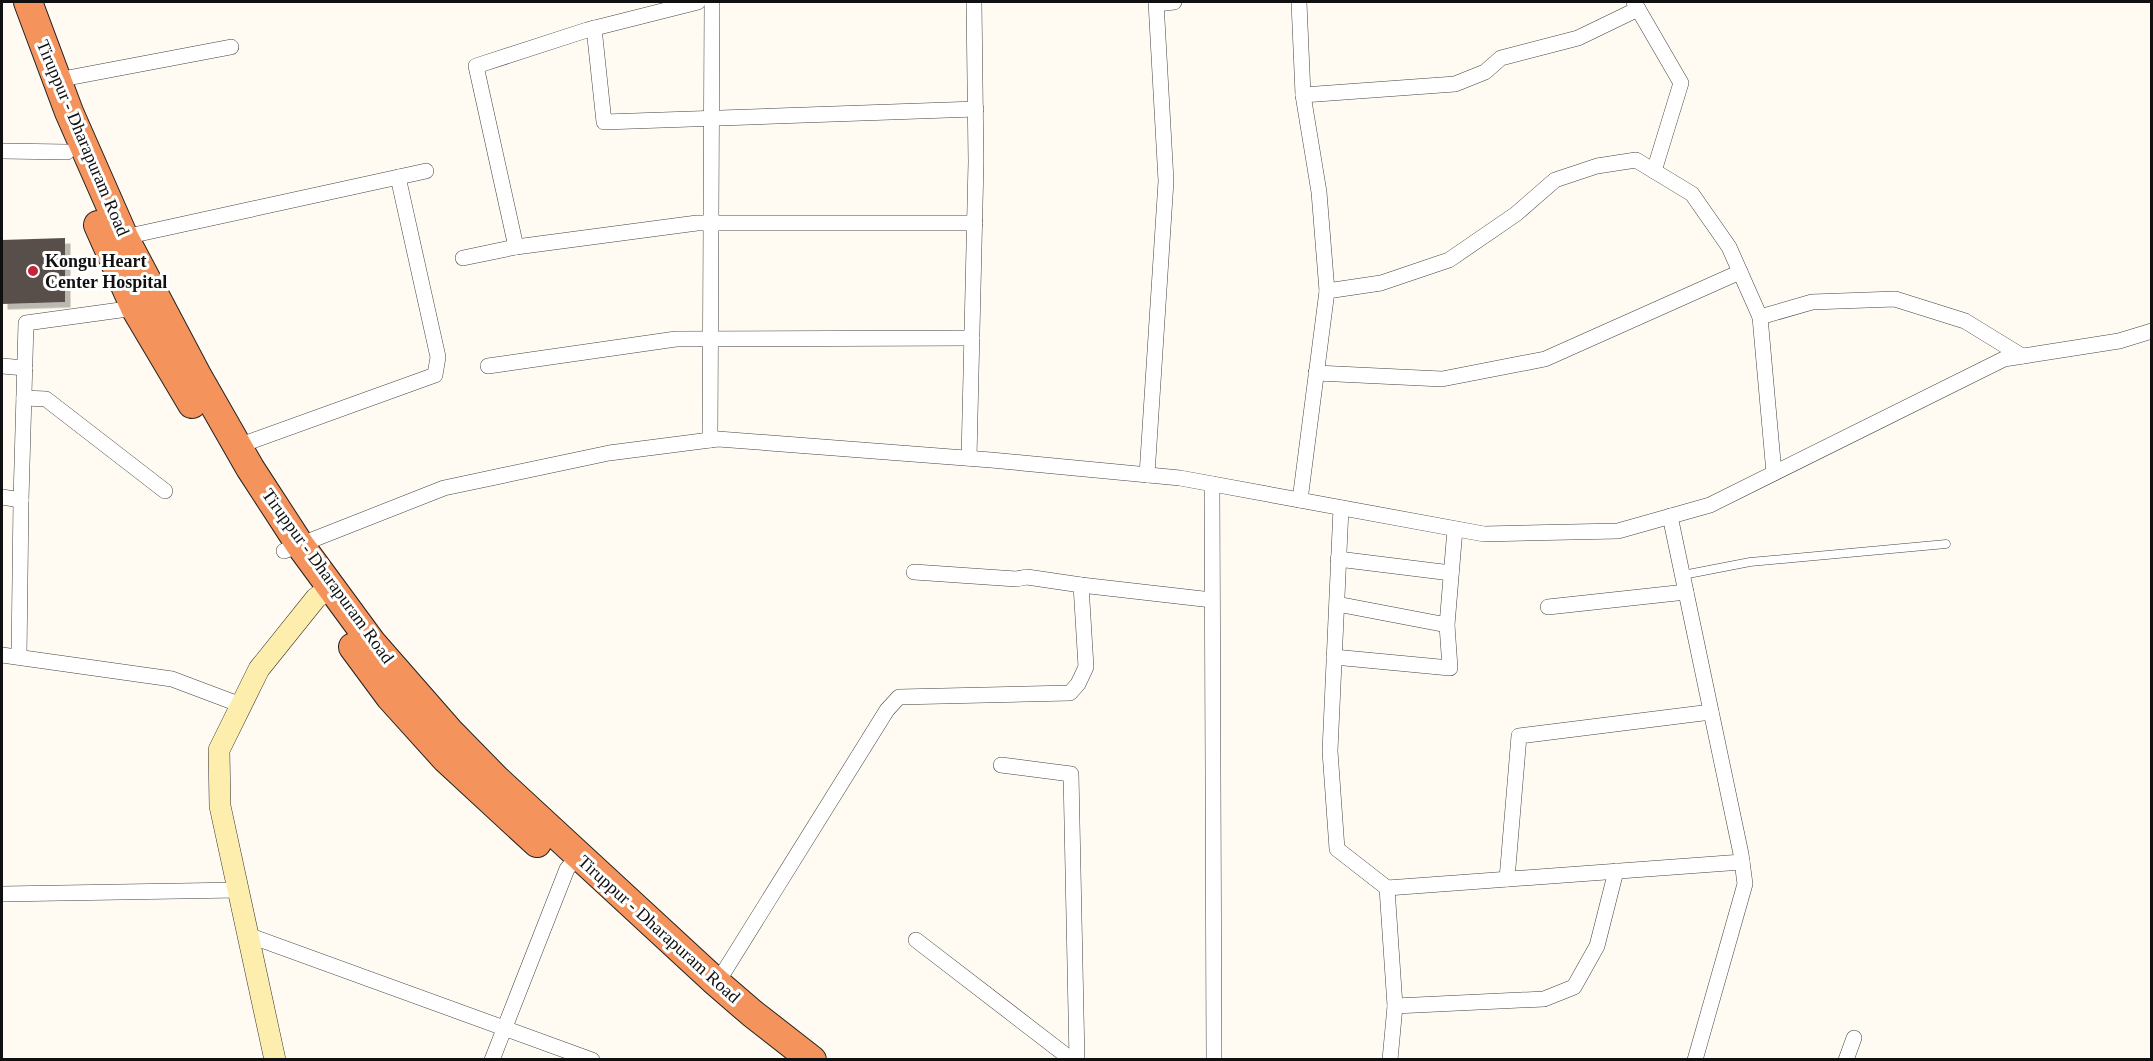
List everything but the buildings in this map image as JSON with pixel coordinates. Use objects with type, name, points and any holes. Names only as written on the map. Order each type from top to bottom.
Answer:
[{"type":"highway","points":[[8,2],[41,91],[67,152],[115,239],[135,308],[292,548]]},
{"type":"highway","name":"Tiruppur - Dharapuram Road","points":[[28,2],[115,239],[238,446],[292,548],[323,592],[573,863],[753,1014],[812,1059]]},
{"type":"highway","points":[[573,863],[731,1019],[780,1059]]},
{"type":"street","points":[[516,247],[476,66],[594,28],[698,2]]},
{"type":"street","points":[[710,440],[712,2]]},
{"type":"street","points":[[969,458],[975,223],[974,2]]},
{"type":"street","points":[[1147,475],[1166,181],[1157,3],[1174,2]]},
{"type":"street","points":[[1299,2],[1303,95],[1319,192],[1327,291],[1300,500]]},
{"type":"street","points":[[1303,95],[1455,84],[1485,72],[1501,57],[1578,38],[1636,5],[1681,83],[1654,171]]},
{"type":"street","points":[[594,28],[604,122],[976,109]]},
{"type":"street","points":[[57,80],[231,47]]},
{"type":"street","points":[[2,151],[67,152]]},
{"type":"street","points":[[1327,291],[1381,283],[1449,260],[1516,214],[1555,180],[1596,166],[1636,160],[1692,194],[1729,247],[1760,317],[1774,473]]},
{"type":"street","points":[[115,239],[426,171]]},
{"type":"street","points":[[238,446],[435,375],[438,357],[398,177]]},
{"type":"street","points":[[463,258],[516,247],[697,223],[975,223]]},
{"type":"street","points":[[1316,374],[1442,379],[1545,359],[1740,272]]},
{"type":"street","points":[[1760,317],[1812,302],[1895,299],[1965,321],[2022,356]]},
{"type":"street","points":[[19,657],[26,323],[135,308]]},
{"type":"street","points":[[292,548],[444,488],[609,453],[718,439],[969,458],[1180,478],[1484,534],[1618,531],[1710,505],[2004,359],[2119,341],[2151,331]]},
{"type":"street","points":[[488,366],[676,339],[972,338]]},
{"type":"street","points":[[2,366],[25,368]]},
{"type":"street","points":[[24,398],[46,399],[165,491]]},
{"type":"street","points":[[1212,484],[1214,1059]]},
{"type":"street","points":[[2,497],[21,500]]},
{"type":"street","points":[[1341,508],[1330,751],[1337,849],[1387,888],[1742,862]]},
{"type":"street","points":[[1670,516],[1745,884],[1695,1059]]},
{"type":"street","points":[[1334,657],[1450,668],[1446,625],[1455,529]]},
{"type":"street","points":[[1338,559],[1451,573]]},
{"type":"street","points":[[914,572],[1016,579],[1028,577],[1212,600]]},
{"type":"street","points":[[717,983],[887,710],[900,697],[1070,693],[1078,684],[1086,667],[1081,585]]},
{"type":"street","points":[[275,1059],[220,806],[219,750],[259,669],[323,592]]},
{"type":"street","points":[[1548,607],[1686,592]]},
{"type":"street","points":[[1337,604],[1446,625]]},
{"type":"street","points":[[2,655],[172,680],[241,705]]},
{"type":"street","points":[[1507,879],[1519,736],[1711,712]]},
{"type":"street","points":[[1001,765],[1071,774],[1077,1059]]},
{"type":"street","points":[[492,1059],[573,863]]},
{"type":"street","points":[[1395,1006],[1544,999],[1574,987],[1597,946],[1616,871]]},
{"type":"street","points":[[1387,888],[1395,1006],[1390,1059]]},
{"type":"street","points":[[2,894],[238,891]]},
{"type":"street","points":[[248,935],[592,1059]]},
{"type":"street","points":[[916,940],[1072,1059]]},
{"type":"street","points":[[1846,1059],[1854,1038]]},
{"type":"lane","points":[[1683,575],[1744,563],[1946,543]]},
{"type":"place","name":"Kongu Heart Center Hospital","points":[[33,271]]}]
